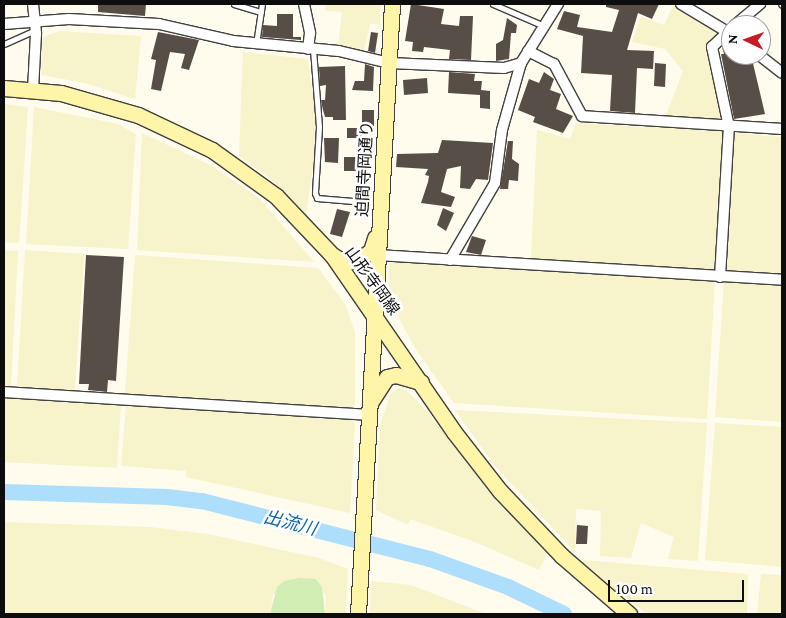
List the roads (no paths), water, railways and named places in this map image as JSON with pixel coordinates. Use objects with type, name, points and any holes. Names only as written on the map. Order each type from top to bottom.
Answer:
[{"type":"main road","name":"迫間寺岡通り","points":[[358,614],[392,4]]},
{"type":"main road","name":"山形寺岡線","points":[[4,88],[33,90],[84,99],[138,115],[212,150],[276,196],[332,255],[476,461],[529,524],[629,614]]},
{"type":"main road","points":[[332,255],[344,262],[364,258],[371,251],[379,226]]},
{"type":"main road","points":[[369,410],[387,377],[396,375],[421,382]]},
{"type":"street","points":[[33,4],[36,25],[33,90]]},
{"type":"street","points":[[304,4],[310,32],[310,49]]},
{"type":"street","points":[[450,260],[495,183],[502,130],[521,63],[558,4]]},
{"type":"street","points":[[681,4],[721,25]]},
{"type":"street","points":[[748,15],[760,4]]},
{"type":"street","points":[[4,24],[159,24],[256,44],[339,50],[389,63],[504,68],[521,63]]},
{"type":"street","points":[[720,276],[729,127],[712,52],[716,42],[721,38]]},
{"type":"street","points":[[528,51],[554,64],[582,116],[782,129]]},
{"type":"street","points":[[771,64],[782,73]]},
{"type":"street","points":[[378,255],[782,280]]},
{"type":"street","points":[[4,392],[369,410]]},
{"type":"lane","points":[[234,4],[261,12]]},
{"type":"lane","points":[[256,44],[262,4]]},
{"type":"lane","points":[[493,4],[544,26]]},
{"type":"lane","points":[[4,44],[36,25]]},
{"type":"lane","points":[[310,49],[319,127],[315,193],[317,198],[365,202]]},
{"type":"waterway","name":"出流川","points":[[4,492],[167,497],[202,501],[430,559],[508,587],[564,614]]}]
